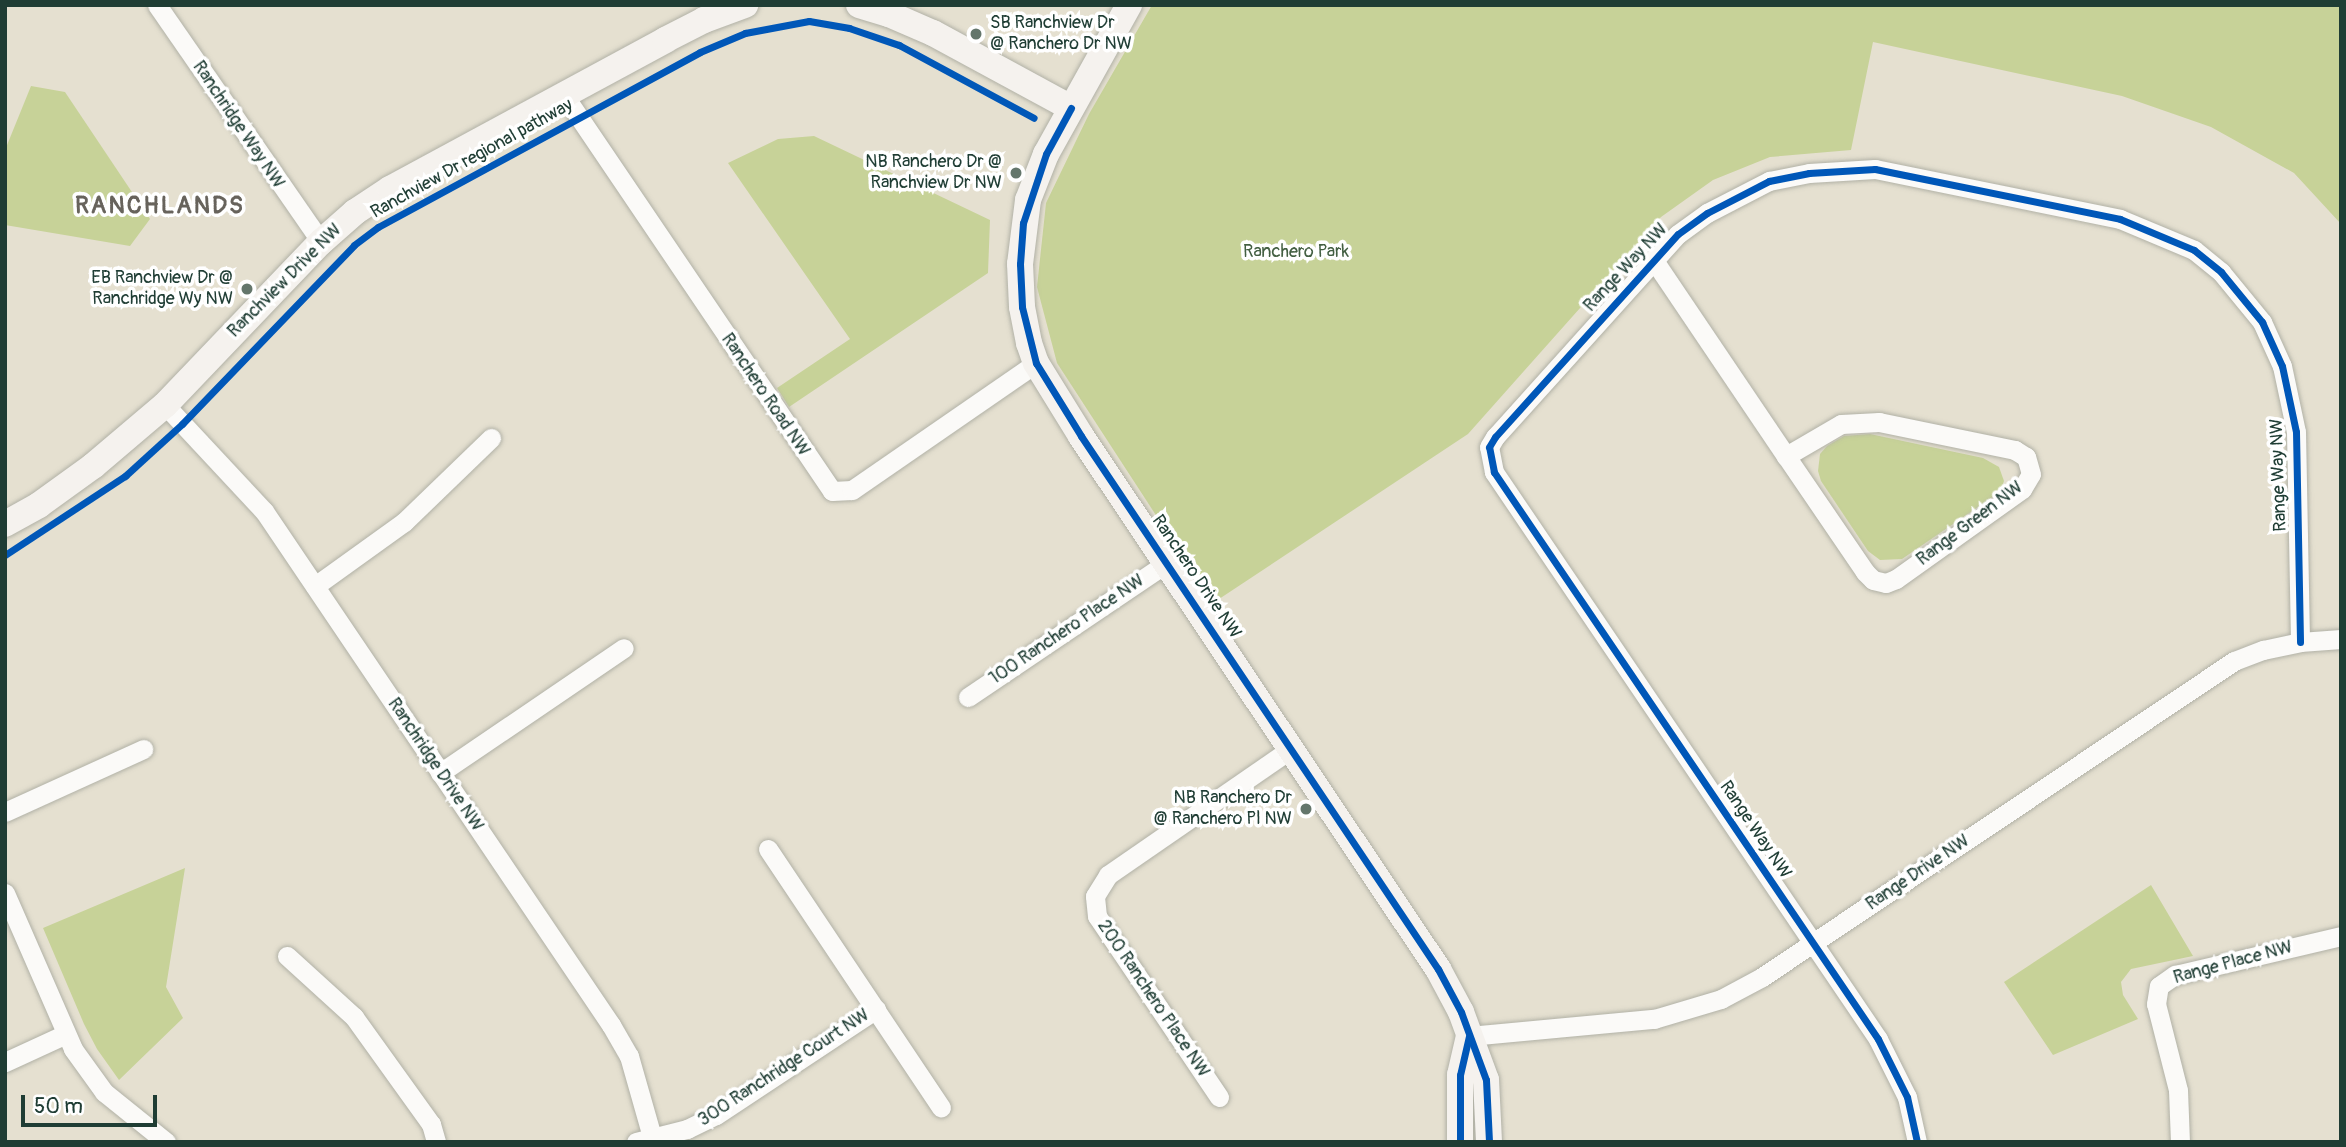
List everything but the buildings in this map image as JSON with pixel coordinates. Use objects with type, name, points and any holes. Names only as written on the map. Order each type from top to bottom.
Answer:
[{"type":"street","name":"Ranchridge Way NW","points":[[157,5],[321,242]]},
{"type":"street","name":"Ranchview Drive NW","points":[[5,524],[93,466],[165,405],[321,242],[355,212],[390,189],[704,20],[745,5]]},
{"type":"street","points":[[859,5],[889,14],[933,33],[1071,108]]},
{"type":"street","name":"Ranchero Drive NW","points":[[1129,5],[1046,154],[1023,223],[1020,264],[1022,307],[1036,363],[1438,968],[1486,1080],[1489,1142]]},
{"type":"street","name":"Ranchero Road NW","points":[[564,95],[832,491],[852,490],[1036,363]]},
{"type":"street","name":"Range Way NW","points":[[1917,1142],[1907,1097],[1894,1068],[1494,472],[1489,447],[1495,436],[1653,259],[1707,213],[1769,181],[1809,173],[1875,169],[2120,219],[2194,250],[2221,272],[2247,300],[2262,322],[2282,366],[2296,432],[2300,642]]},
{"type":"street","name":"Range Green NW","points":[[1653,259],[1786,456],[1865,572],[1873,580],[1886,583],[2022,489],[2031,474],[2026,457],[2015,450],[1879,422],[1841,424],[1786,456]]},
{"type":"street","name":"Ranchridge Drive NW","points":[[165,405],[264,511],[617,1035],[629,1056],[644,1140]]},
{"type":"street","points":[[314,586],[404,522],[491,438]]},
{"type":"street","name":"100 Ranchero Place NW","points":[[968,697],[1167,563]]},
{"type":"street","name":"Range Drive NW","points":[[1469,1036],[1654,1019],[1721,999],[1812,943],[2234,661],[2263,650],[2300,642],[2341,639]]},
{"type":"street","points":[[440,773],[624,648]]},
{"type":"street","name":"200 Ranchero Place NW","points":[[1219,1097],[1097,916],[1095,897],[1108,874],[1292,748]]},
{"type":"street","points":[[5,812],[144,749]]},
{"type":"street","name":"300 Ranchridge Court NW","points":[[768,849],[941,1107]]},
{"type":"street","points":[[5,893],[66,1034],[104,1093],[166,1142]]},
{"type":"street","name":"Range Place NW","points":[[2180,1142],[2178,1090],[2156,1004],[2159,986],[2175,975],[2341,936]]},
{"type":"street","points":[[287,956],[354,1017],[430,1124],[436,1142]]},
{"type":"street","name":"300 Ranchridge Court NW","points":[[644,1140],[687,1129],[716,1115],[876,1009]]},
{"type":"street","points":[[5,1062],[66,1034]]},
{"type":"street","points":[[1460,1142],[1460,1075],[1469,1036]]},
{"type":"green space","name":"Ranchero Park","points":[[1152,5],[2341,5],[2341,224],[2294,173],[2211,127],[2122,96],[1873,42],[1851,150],[1770,157],[1713,180],[1661,217],[1468,434],[1213,603],[1057,363],[1037,287],[1046,203],[1089,114]]},
{"type":"green space","points":[[31,86],[65,92],[150,219],[130,246],[5,225],[5,150]]},
{"type":"green space","points":[[814,136],[990,220],[988,273],[789,407],[777,388],[850,339],[728,163],[778,139]]},
{"type":"green space","points":[[1870,434],[1983,458],[1999,467],[2004,481],[2000,492],[1902,559],[1880,560],[1868,551],[1821,481],[1818,471],[1820,454],[1827,446],[1844,436]]},
{"type":"green space","points":[[185,868],[166,987],[183,1018],[119,1080],[97,1049],[84,1024],[43,928]]},
{"type":"green space","points":[[2151,885],[2193,956],[2131,969],[2121,982],[2123,995],[2138,1019],[2053,1055],[2004,982]]},
{"type":"cycle path","name":"Ranchview Dr regional pathway","points":[[5,555],[125,476],[182,424],[354,245],[378,227],[700,52],[745,33],[809,21],[849,28],[899,45],[1034,118]]},
{"type":"cycle path","points":[[1071,108],[1046,154],[1023,223],[1020,264],[1022,307],[1036,363],[1081,436],[1438,969],[1461,1012],[1486,1080],[1489,1142]]},
{"type":"cycle path","points":[[1917,1142],[1907,1097],[1878,1039],[1494,472],[1489,447],[1495,437],[1678,234],[1707,213],[1769,181],[1809,173],[1875,169],[2120,219],[2194,250],[2221,272],[2262,322],[2282,366],[2296,432],[2300,642]]},
{"type":"cycle path","points":[[1460,1142],[1460,1075],[1469,1036]]},
{"type":"place","name":"SB Ranchview Dr @ Ranchero Dr NW","points":[[976,34]]},
{"type":"place","name":"NB Ranchero Dr @ Ranchview Dr NW","points":[[1016,173]]},
{"type":"place","name":"EB Ranchview Dr @ Ranchridge Wy NW","points":[[247,289]]},
{"type":"place","name":"NB Ranchero Dr @ Ranchero Pl NW","points":[[1306,809]]},
{"type":"district","name":"RANCHLANDS","points":[[160,206]]}]
